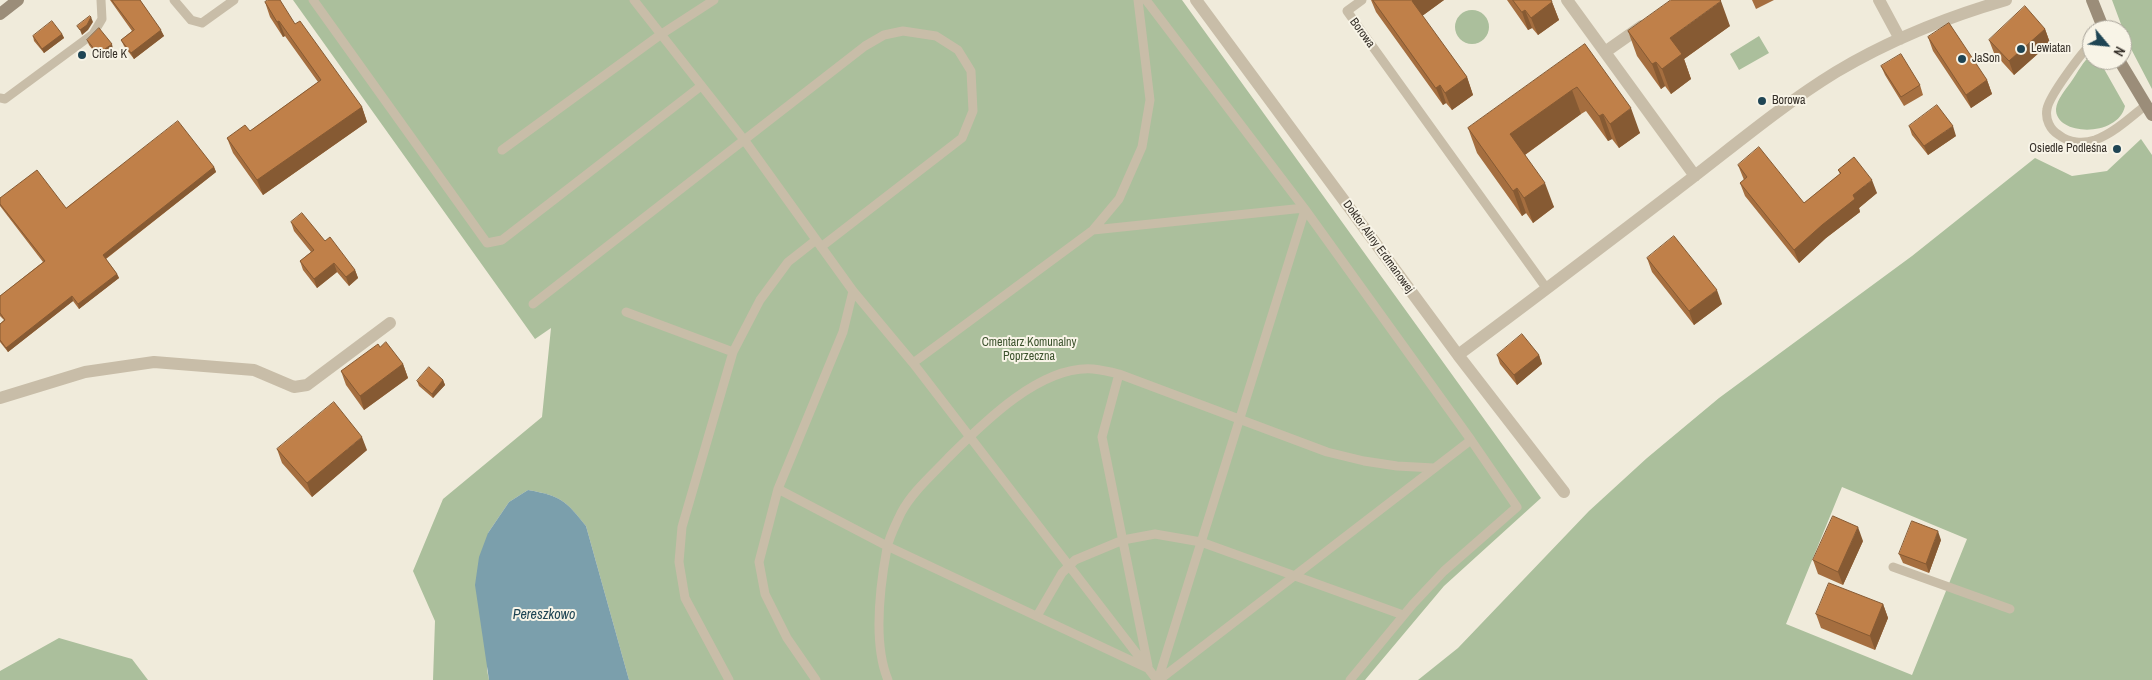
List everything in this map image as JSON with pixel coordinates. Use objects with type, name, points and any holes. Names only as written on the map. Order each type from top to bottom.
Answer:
[{"type":"street","points":[[0,14],[18,0]]},
{"type":"street","name":"Doktor Aliny Erdmanowej","points":[[1196,0],[1458,355],[1564,492]]},
{"type":"street","points":[[1567,0],[1695,176]]},
{"type":"street","points":[[1879,0],[1900,39]]},
{"type":"street","points":[[1458,355],[1695,176],[1766,119],[1836,72],[1900,39],[1972,10],[2006,0]]},
{"type":"street","points":[[2092,0],[2100,20]]},
{"type":"street","points":[[1606,52],[1654,18]]},
{"type":"street","points":[[2125,70],[2149,110]]},
{"type":"street","points":[[0,398],[85,372],[154,362],[254,370],[294,387],[307,385],[390,323]]},
{"type":"lane","points":[[0,98],[5,99],[93,34],[102,19],[101,0]]},
{"type":"lane","points":[[174,0],[191,20],[202,23],[234,0]]},
{"type":"lane","points":[[313,0],[487,243],[502,240],[701,86]]},
{"type":"lane","points":[[502,150],[660,35],[714,0]]},
{"type":"lane","points":[[913,363],[1094,230],[1119,199],[1142,147],[1150,100],[1138,0]]},
{"type":"lane","points":[[1146,0],[1305,209],[1517,507],[1444,571],[1403,615],[1350,680]]},
{"type":"lane","name":"Borowa","points":[[1362,0],[1347,11],[1547,289]]},
{"type":"lane","points":[[636,1],[660,35],[745,140],[853,291],[913,363],[1158,680]]},
{"type":"lane","points":[[533,304],[865,46],[884,34],[903,31],[936,36],[958,50],[971,71],[973,111],[962,138],[819,243],[788,262],[760,300],[733,352],[682,527],[679,562],[685,598],[729,680]]},
{"type":"lane","points":[[2082,56],[2049,101],[2046,115],[2053,131],[2070,141],[2096,140],[2149,110]]},
{"type":"lane","points":[[1094,230],[1305,209]]},
{"type":"lane","points":[[1158,680],[1305,209]]},
{"type":"lane","points":[[816,680],[787,638],[765,594],[759,562],[778,489],[843,332],[853,291]]},
{"type":"lane","points":[[626,312],[733,352]]},
{"type":"lane","points":[[888,680],[881,649],[879,616],[887,546],[902,511],[921,485],[1004,405],[1030,388],[1066,373],[1092,369],[1119,374],[1327,452],[1364,461],[1397,466],[1434,468]]},
{"type":"lane","points":[[1119,374],[1102,437],[1148,668]]},
{"type":"lane","points":[[1158,680],[1471,440]]},
{"type":"lane","points":[[778,489],[887,546],[1148,668]]},
{"type":"lane","points":[[1037,616],[1062,572],[1075,560],[1123,540],[1155,534],[1201,542],[1403,615]]},
{"type":"lane","points":[[1893,567],[2010,609]]},
{"type":"green space","name":"Cmentarz Komunalny Poprzeczna","points":[[293,0],[1182,0],[1541,498],[1444,586],[1365,680],[629,680],[586,526],[562,500],[548,494],[528,490],[509,502],[488,533],[487,670],[489,680],[433,680],[435,621],[413,571],[443,499],[542,417],[551,328],[535,339]]},
{"type":"green space","points":[[2112,0],[2152,0],[2152,89],[2132,51],[2132,20],[2119,20]]},
{"type":"green space","points":[[1472,10],[1479,11],[1484,15],[1488,20],[1488,34],[1484,39],[1479,43],[1472,44],[1465,43],[1460,39],[1456,34],[1455,27],[1456,20],[1460,15],[1465,11]]},
{"type":"green space","points":[[1759,36],[1769,53],[1739,70],[1730,54]]},
{"type":"green space","points":[[2082,66],[2082,70],[2105,70],[2125,106],[2120,116],[2111,124],[2088,130],[2065,124],[2058,118],[2056,109],[2058,102]]},
{"type":"green space","points":[[2141,139],[2152,155],[2152,680],[1418,680],[1458,648],[1589,511],[1647,458],[1719,398],[1912,256],[2035,158],[2072,176],[2107,171]],"holes":[[[1842,487],[1967,539],[1912,675],[1786,624]]]},
{"type":"green space","points":[[59,638],[132,659],[148,680],[0,680],[0,671]]},
{"type":"water","name":"Pereszkowo","points":[[528,490],[548,494],[562,501],[573,510],[586,526],[629,680],[489,680],[475,585],[479,557],[488,533],[509,502]]},
{"type":"building","points":[[112,0],[140,0],[161,30],[131,53],[121,40],[134,30]]},
{"type":"building","points":[[268,0],[280,0],[295,24],[300,21],[362,107],[257,180],[227,138],[245,125],[250,131],[321,80],[279,21],[277,22],[265,2]]},
{"type":"building","points":[[1373,0],[1413,0],[1467,77],[1445,93],[1440,85],[1436,88]]},
{"type":"building","points":[[1513,0],[1551,0],[1552,2],[1531,18],[1525,10],[1522,12]]},
{"type":"building","points":[[1671,0],[1721,1],[1670,38],[1682,54],[1662,69],[1656,62],[1652,64],[1628,31]]},
{"type":"building","points":[[2025,6],[2045,29],[2009,61],[1989,40]]},
{"type":"building","points":[[90,16],[87,25],[80,30],[77,26]]},
{"type":"building","points":[[52,21],[62,34],[42,49],[33,36]]},
{"type":"building","points":[[1949,23],[1987,80],[1966,95],[1928,37]]},
{"type":"building","points":[[99,28],[112,44],[98,54],[87,40]]},
{"type":"building","points":[[1585,44],[1631,108],[1610,124],[1603,114],[1599,116],[1577,87],[1510,134],[1545,183],[1524,198],[1517,188],[1513,191],[1468,128]]},
{"type":"building","points":[[1901,54],[1920,85],[1901,97],[1881,66]]},
{"type":"building","points":[[1937,105],[1953,126],[1924,146],[1909,126]]},
{"type":"building","points":[[178,121],[214,167],[103,255],[117,274],[78,304],[72,296],[6,348],[0,340],[0,324],[5,320],[0,313],[0,296],[45,261],[0,204],[0,198],[37,170],[66,208]]},
{"type":"building","points":[[1759,147],[1804,203],[1841,173],[1838,170],[1854,157],[1872,180],[1853,195],[1855,199],[1794,250],[1740,183],[1747,177],[1738,165]]},
{"type":"building","points":[[302,213],[325,241],[330,237],[355,270],[346,277],[334,263],[314,279],[300,261],[314,250],[291,222]]},
{"type":"building","points":[[1674,236],[1717,290],[1689,311],[1647,258]]},
{"type":"building","points":[[1522,334],[1539,355],[1514,375],[1497,355]]},
{"type":"building","points":[[386,342],[403,364],[360,396],[341,371],[378,344],[380,347]]},
{"type":"building","points":[[429,367],[443,380],[432,394],[417,381]]},
{"type":"building","points":[[334,402],[362,437],[307,483],[277,449]]},
{"type":"building","points":[[1833,516],[1858,527],[1838,572],[1813,560]]},
{"type":"building","points":[[1912,521],[1938,531],[1926,564],[1899,554]]},
{"type":"building","points":[[1829,583],[1883,604],[1870,636],[1816,614]]},
{"type":"place","name":"Lewiatan","points":[[2021,49]]},
{"type":"place","name":"Circle K","points":[[82,55]]},
{"type":"place","name":"JaSon","points":[[1962,59]]},
{"type":"place","name":"Borowa","points":[[1762,101]]},
{"type":"place","name":"Osiedle Podleśna","points":[[2117,149]]}]
